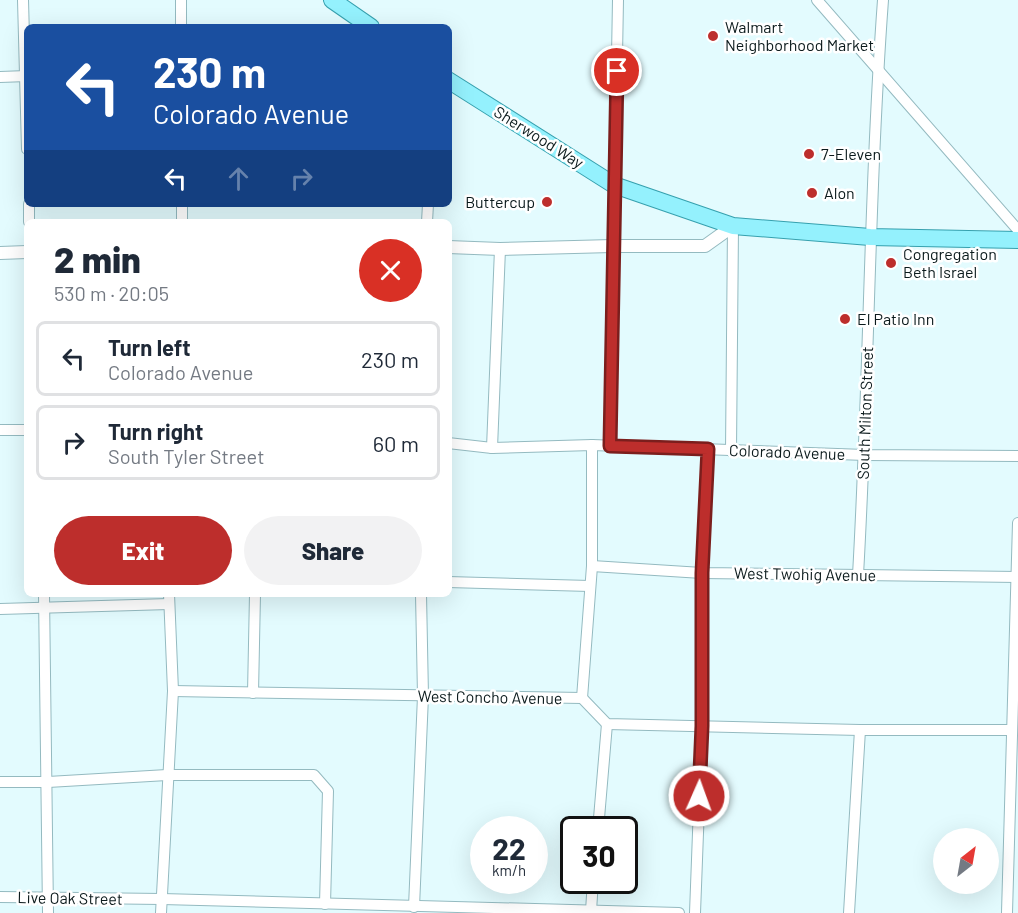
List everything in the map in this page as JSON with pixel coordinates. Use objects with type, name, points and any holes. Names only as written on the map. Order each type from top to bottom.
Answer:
[{"type":"main road","points":[[332,0],[367,24]]},
{"type":"main road","name":"Sherwood Way","points":[[452,83],[614,185],[733,226],[870,237],[1018,240]]},
{"type":"street","points":[[23,0],[24,25]]},
{"type":"street","points":[[181,0],[181,24]]},
{"type":"street","points":[[610,446],[618,0]]},
{"type":"street","points":[[817,0],[1018,230]]},
{"type":"street","name":"South Milton Street","points":[[858,575],[865,455],[870,237],[878,71],[884,0]]},
{"type":"street","points":[[0,77],[24,76]]},
{"type":"street","points":[[452,247],[500,249],[705,246],[733,226]]},
{"type":"street","points":[[731,451],[733,226]]},
{"type":"street","points":[[492,448],[500,249]]},
{"type":"street","points":[[0,253],[24,252]]},
{"type":"street","points":[[0,430],[24,430]]},
{"type":"street","name":"Colorado Avenue","points":[[452,443],[492,448],[592,445],[865,455],[1018,456]]},
{"type":"street","points":[[582,698],[592,566],[592,445]]},
{"type":"street","points":[[694,913],[702,726],[702,573],[708,449]]},
{"type":"street","points":[[1006,913],[1015,743],[1012,730],[1018,523]]},
{"type":"street","name":"West Twohig Avenue","points":[[592,566],[702,573],[1017,577]]},
{"type":"street","points":[[452,582],[590,586]]},
{"type":"street","points":[[44,597],[48,913]]},
{"type":"street","points":[[253,693],[255,597]]},
{"type":"street","points":[[414,906],[423,696],[421,597]]},
{"type":"street","points":[[0,609],[169,599],[173,692],[161,913]]},
{"type":"street","name":"West Concho Avenue","points":[[173,692],[582,698],[607,724]]},
{"type":"street","points":[[599,816],[607,724],[860,730],[1012,730]]},
{"type":"street","points":[[849,913],[860,730]]},
{"type":"street","points":[[0,782],[48,782],[167,775],[314,775],[328,791],[325,904]]},
{"type":"street","points":[[591,911],[592,894]]},
{"type":"street","name":"Live Oak Street","points":[[0,897],[162,899],[290,908],[325,904],[487,910],[679,913]]},
{"type":"place","name":"Walmart Neighborhood Market","points":[[713,36]]},
{"type":"place","name":"7-Eleven","points":[[809,154]]},
{"type":"place","name":"Alon","points":[[812,193]]},
{"type":"place","name":"Buttercup","points":[[547,202]]},
{"type":"place","name":"Congregation Beth Israel","points":[[891,263]]},
{"type":"place","name":"El Patio Inn","points":[[845,319]]},
{"type":"route","points":[[617,71],[610,446],[708,449],[702,573],[702,726],[699,796]]}]
